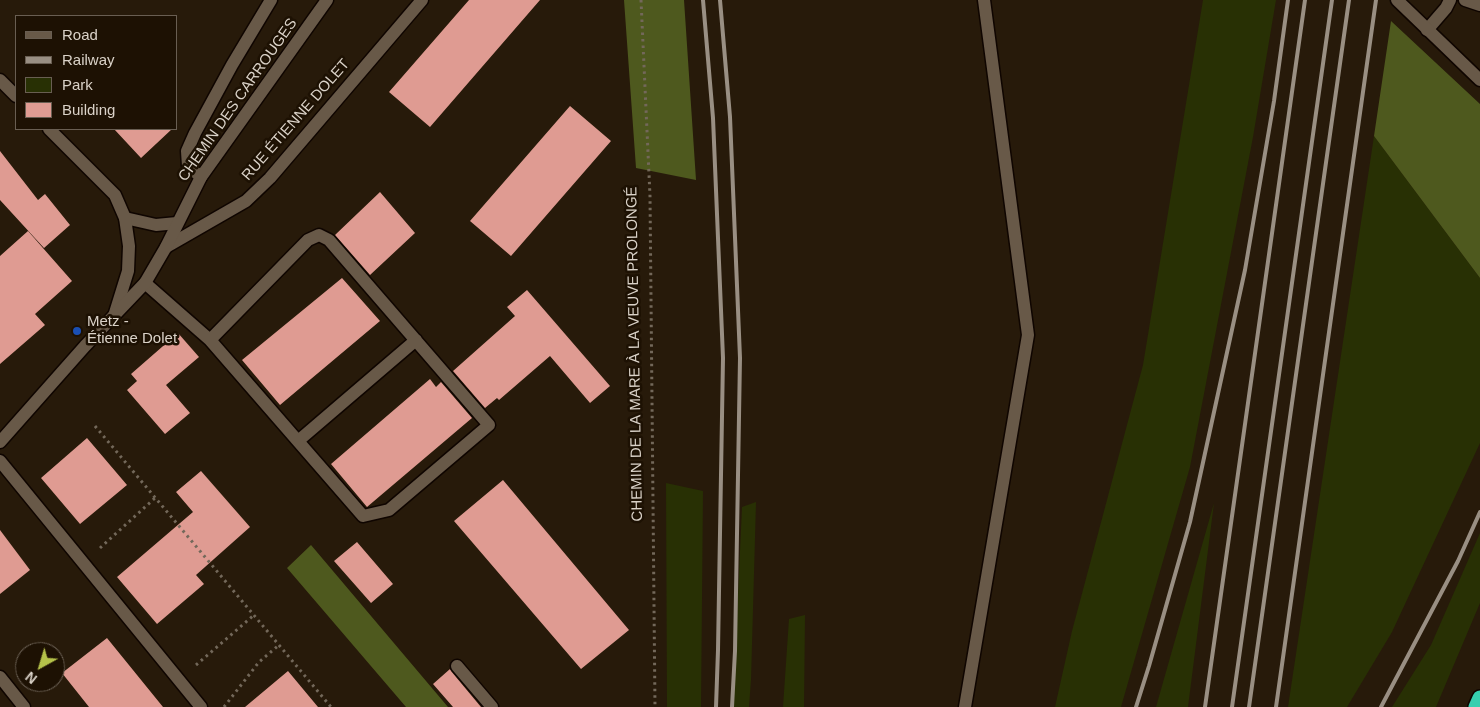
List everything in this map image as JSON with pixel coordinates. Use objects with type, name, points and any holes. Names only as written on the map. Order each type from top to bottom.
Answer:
[{"type":"highway","points":[[1476,707],[1480,698]]},
{"type":"street","points":[[200,177],[188,166],[187,151],[232,66],[271,0]]},
{"type":"street","name":"CHEMIN DES CARROUGES","points":[[166,246],[200,177],[327,0]]},
{"type":"street","name":"RUE ÉTIENNE DOLET","points":[[166,246],[246,201],[270,178],[422,0]]},
{"type":"street","points":[[965,707],[1028,335],[984,0]]},
{"type":"street","points":[[1397,0],[1480,80]]},
{"type":"street","points":[[1427,30],[1446,8],[1450,0]]},
{"type":"street","points":[[1465,0],[1480,5]]},
{"type":"street","points":[[0,80],[15,95]]},
{"type":"street","points":[[50,130],[115,195],[125,218],[129,246],[128,271],[114,316]]},
{"type":"street","points":[[125,218],[156,225],[178,223]]},
{"type":"street","points":[[145,283],[210,340],[363,516],[389,510],[489,425],[329,240],[319,236],[308,240],[210,340]]},
{"type":"street","points":[[0,442],[145,283],[166,246]]},
{"type":"street","points":[[298,441],[416,340]]},
{"type":"street","points":[[0,461],[201,707]]},
{"type":"street","points":[[457,666],[492,707]]},
{"type":"street","points":[[0,677],[24,707]]},
{"type":"path","name":"CHEMIN DE LA MARE À LA VEUVE PROLONGÉ","points":[[640,0],[650,196],[655,707]]},
{"type":"path","points":[[95,426],[331,707]]},
{"type":"path","points":[[83,563],[155,498]]},
{"type":"path","points":[[179,680],[254,615]]},
{"type":"path","points":[[224,707],[259,662],[279,645]]},
{"type":"green space","points":[[624,0],[684,0],[696,180],[636,168]]},
{"type":"green space","points":[[1203,0],[1276,0],[1253,137],[1190,467],[1121,707],[1055,707],[1072,631],[1143,365]]},
{"type":"green space","points":[[1391,21],[1480,104],[1480,278],[1374,136]]},
{"type":"green space","points":[[1374,136],[1480,278],[1480,443],[1392,632],[1347,707],[1288,707]]},
{"type":"green space","points":[[666,483],[703,491],[701,707],[667,707]]},
{"type":"green space","points":[[756,502],[749,707],[733,707],[742,507]]},
{"type":"green space","points":[[1214,503],[1188,707],[1156,707]]},
{"type":"green space","points":[[1480,533],[1480,603],[1436,707],[1392,707],[1431,645]]},
{"type":"green space","points":[[311,545],[448,707],[406,707],[287,568]]},
{"type":"green space","points":[[805,615],[804,707],[783,707],[789,619]]},
{"type":"building","points":[[469,0],[540,0],[430,127],[389,92]]},
{"type":"building","points":[[570,106],[611,141],[511,256],[470,221]]},
{"type":"building","points":[[115,130],[171,130],[141,158]]},
{"type":"building","points":[[0,151],[38,200],[45,194],[70,225],[44,248],[0,200]]},
{"type":"building","points":[[380,192],[415,233],[370,275],[335,235]]},
{"type":"building","points":[[28,231],[72,281],[35,314],[45,325],[0,364],[0,256]]},
{"type":"building","points":[[342,278],[380,321],[280,405],[242,360]]},
{"type":"building","points":[[527,290],[610,386],[590,403],[550,356],[499,400],[497,398],[485,408],[453,371],[515,316],[507,307]]},
{"type":"building","points":[[178,333],[199,357],[166,385],[190,413],[165,434],[127,390],[137,381],[131,374]]},
{"type":"building","points":[[430,379],[436,387],[441,382],[472,418],[367,507],[331,464]]},
{"type":"building","points":[[87,438],[127,485],[80,524],[41,478]]},
{"type":"building","points":[[201,471],[250,527],[196,575],[204,584],[157,624],[117,577],[193,512],[176,492]]},
{"type":"building","points":[[503,480],[629,630],[581,669],[454,521]]},
{"type":"building","points":[[0,530],[30,570],[0,594]]},
{"type":"building","points":[[357,542],[393,584],[371,603],[334,561]]},
{"type":"building","points":[[107,638],[163,707],[89,707],[65,677],[65,671]]},
{"type":"building","points":[[450,669],[481,707],[453,707],[433,684]]},
{"type":"building","points":[[288,671],[318,707],[245,707]]},
{"type":"railway","points":[[703,0],[713,118],[723,358],[716,707]]},
{"type":"railway","points":[[720,0],[730,117],[740,358],[735,651],[732,707]]},
{"type":"railway","points":[[1136,707],[1190,522],[1245,270],[1274,101],[1288,0]]},
{"type":"railway","points":[[1205,707],[1305,0]]},
{"type":"railway","points":[[1232,707],[1332,0]]},
{"type":"railway","points":[[1249,707],[1349,0]]},
{"type":"railway","points":[[1276,707],[1376,0]]},
{"type":"railway","points":[[1381,707],[1458,561],[1480,512]]},
{"type":"place","name":"Metz - Étienne Dolet","points":[[77,331]]}]
